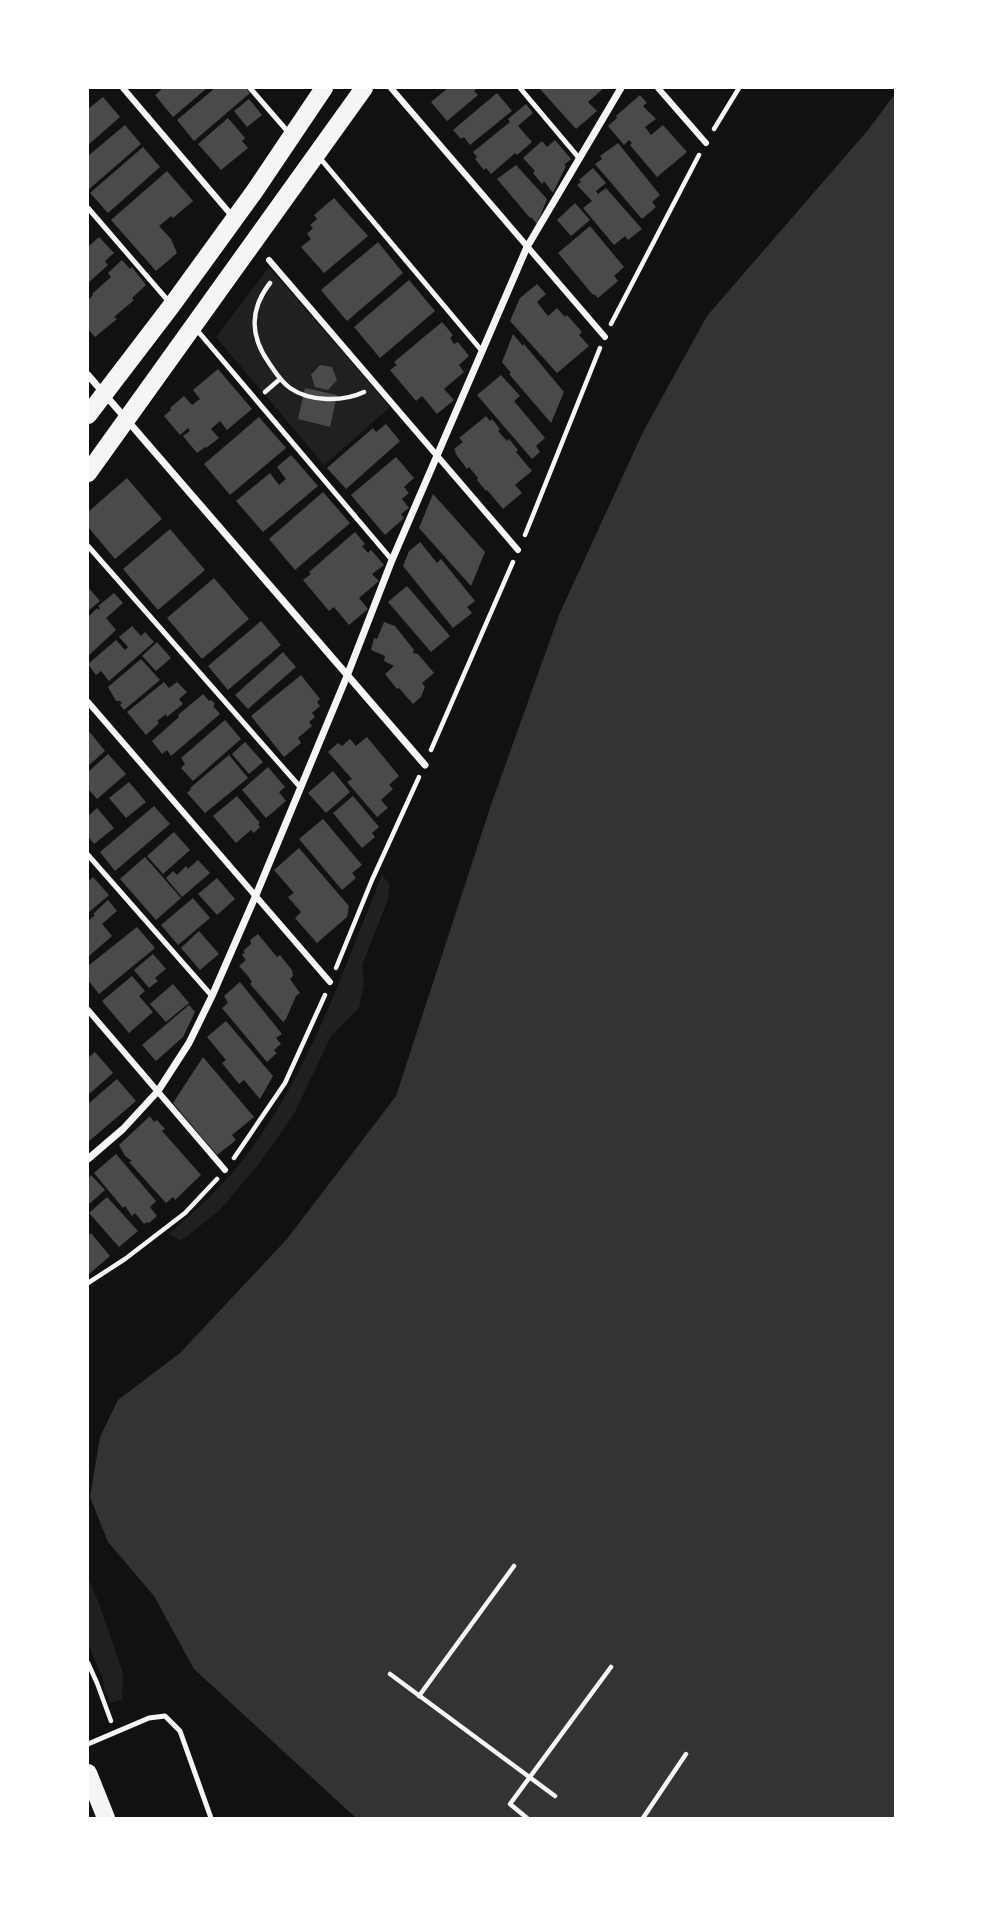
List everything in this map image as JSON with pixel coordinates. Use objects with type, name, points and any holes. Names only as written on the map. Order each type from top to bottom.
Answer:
[{"type":"main road","points":[[88,415],[172,305],[324,88]]},
{"type":"main road","points":[[88,474],[364,88]]},
{"type":"main road","points":[[88,1773],[106,1818]]},
{"type":"street","points":[[123,88],[234,218]]},
{"type":"street","points":[[391,88],[605,337]]},
{"type":"street","points":[[88,1159],[123,1129],[158,1091],[189,1043],[256,894],[347,676],[392,559],[527,247],[621,88]]},
{"type":"street","points":[[658,88],[705,143]]},
{"type":"street","points":[[269,260],[518,550]]},
{"type":"street","points":[[88,376],[425,765]]},
{"type":"street","points":[[88,702],[330,982]]},
{"type":"street","points":[[88,1010],[225,1170]]},
{"type":"lane","points":[[250,88],[292,137]]},
{"type":"lane","points":[[520,88],[579,158]]},
{"type":"lane","points":[[317,155],[482,351]]},
{"type":"lane","points":[[88,208],[172,305]]},
{"type":"lane","points":[[194,327],[392,559]]},
{"type":"lane","points":[[88,546],[301,788]]},
{"type":"lane","points":[[88,855],[212,996]]},
{"type":"lane","points":[[88,1744],[149,1718],[165,1716],[180,1731],[211,1818]]},
{"type":"path","points":[[88,1283],[125,1259],[185,1213],[225,1170],[285,1083],[518,550],[605,337],[705,143],[739,88]]},
{"type":"path","points":[[279,271],[258,303],[254,330],[260,351],[280,379],[292,390],[322,398],[350,397],[376,384]]},
{"type":"path","points":[[419,1696],[514,1566]]},
{"type":"path","points":[[88,1663],[115,1732]]},
{"type":"path","points":[[527,1818],[510,1804],[611,1667]]},
{"type":"path","points":[[390,1674],[555,1796]]},
{"type":"path","points":[[643,1818],[686,1754]]},
{"type":"shaded area","points":[[895,94],[895,1818],[356,1818],[194,1669],[154,1596],[108,1542],[90,1497],[100,1437],[118,1400],[180,1353],[287,1239],[396,1096],[491,805],[559,615],[643,432],[707,316],[868,130]]},
{"type":"shaded area","points":[[269,267],[390,407],[324,465],[216,337]]},
{"type":"shaded area","points":[[382,875],[390,885],[387,902],[362,965],[364,984],[359,1008],[331,1036],[294,1114],[261,1161],[220,1210],[181,1241],[169,1234],[235,1169],[275,1114],[326,1014]]},
{"type":"shaded area","points":[[88,1578],[123,1673],[122,1700],[109,1703],[103,1679],[88,1644]]},
{"type":"building","points":[[163,88],[207,88],[173,117],[155,95]]},
{"type":"building","points":[[215,88],[246,88],[250,93],[194,141],[177,120]]},
{"type":"building","points":[[448,88],[478,88],[474,91],[478,95],[447,121],[431,102]]},
{"type":"building","points":[[604,88],[588,102],[597,111],[576,129],[540,89]]},
{"type":"building","points":[[497,93],[512,111],[470,145],[453,130]]},
{"type":"building","points":[[640,95],[647,103],[643,106],[656,119],[645,127],[651,135],[663,125],[687,152],[657,177],[630,145],[632,143],[629,140],[624,145],[608,126]]},
{"type":"building","points":[[103,97],[120,117],[88,145],[88,109]]},
{"type":"building","points":[[249,99],[262,115],[247,127],[234,111]]},
{"type":"building","points":[[526,104],[533,113],[518,126],[532,142],[491,174],[475,159],[477,157],[473,152],[510,122],[508,119]]},
{"type":"building","points":[[228,118],[245,138],[242,141],[248,148],[221,170],[198,144]]},
{"type":"building","points":[[125,125],[141,144],[88,190],[88,156]]},
{"type":"building","points":[[555,140],[571,159],[564,165],[566,166],[553,193],[544,181],[542,184],[523,158],[542,141],[547,147]]},
{"type":"building","points":[[618,143],[660,195],[652,202],[656,207],[642,219],[595,164],[602,159],[600,156]]},
{"type":"building","points":[[143,147],[160,167],[108,213],[90,193]]},
{"type":"building","points":[[516,165],[547,199],[537,224],[497,179]]},
{"type":"building","points":[[593,168],[606,183],[596,191],[598,194],[606,188],[642,229],[628,240],[625,236],[614,245],[583,208],[592,201],[577,185]]},
{"type":"building","points":[[167,171],[193,201],[159,226],[171,239],[177,253],[156,271],[111,220]]},
{"type":"building","points":[[334,198],[368,236],[324,273],[301,247],[311,239],[307,234],[313,228],[310,225],[317,219],[314,215]]},
{"type":"building","points":[[575,203],[590,220],[571,236],[557,220]]},
{"type":"building","points":[[590,226],[624,267],[614,276],[618,281],[598,298],[558,253]]},
{"type":"building","points":[[99,237],[114,253],[105,261],[108,265],[88,283],[88,247]]},
{"type":"building","points":[[378,242],[403,273],[347,321],[321,290]]},
{"type":"building","points":[[122,260],[130,269],[132,267],[146,285],[132,298],[134,300],[114,317],[117,319],[95,337],[88,329],[88,300],[111,277],[108,273]]},
{"type":"building","points":[[409,280],[435,311],[380,358],[354,327]]},
{"type":"building","points":[[537,284],[546,294],[537,302],[548,316],[557,308],[565,317],[567,315],[582,332],[579,335],[589,346],[557,373],[510,321],[520,298]]},
{"type":"building","points":[[442,322],[453,335],[450,338],[454,344],[458,342],[469,356],[459,365],[464,372],[444,389],[454,400],[437,414],[422,396],[416,401],[390,370],[397,365],[394,362]]},
{"type":"building","points":[[513,334],[564,392],[551,423],[502,362]]},
{"type":"building","points":[[320,365],[332,367],[337,380],[328,390],[315,387],[311,375]]},
{"type":"building","points":[[218,369],[252,409],[227,430],[220,421],[211,429],[219,438],[197,453],[183,436],[190,431],[188,428],[180,435],[164,416],[184,396],[192,405],[200,399],[193,390]]},
{"type":"building","points":[[501,375],[520,396],[514,401],[545,438],[536,446],[540,452],[532,459],[477,395]]},
{"type":"building","points":[[305,388],[337,395],[330,427],[298,419]]},
{"type":"building","points":[[486,416],[490,421],[492,419],[507,441],[509,439],[532,471],[515,485],[522,493],[503,509],[469,467],[467,469],[454,449],[463,442],[459,438]]},
{"type":"building","points":[[259,417],[286,448],[230,495],[204,464]]},
{"type":"building","points":[[386,424],[400,441],[346,489],[327,468],[373,428],[376,432]]},
{"type":"building","points":[[291,455],[318,486],[263,532],[236,501],[270,473],[279,485],[286,479],[277,467]]},
{"type":"building","points":[[396,457],[414,478],[404,487],[409,493],[402,499],[409,508],[401,514],[404,518],[385,535],[351,495]]},
{"type":"building","points":[[127,478],[162,519],[115,559],[88,527],[88,512]]},
{"type":"building","points":[[323,492],[350,523],[295,570],[269,539]]},
{"type":"building","points":[[433,494],[485,552],[471,586],[419,528]]},
{"type":"building","points":[[170,529],[205,570],[158,610],[123,569]]},
{"type":"building","points":[[355,532],[365,544],[362,546],[368,553],[371,550],[384,565],[372,574],[379,581],[359,598],[368,609],[349,625],[334,607],[329,611],[303,580]]},
{"type":"building","points":[[420,542],[437,563],[441,559],[475,601],[467,607],[472,613],[453,628],[403,566],[409,551]]},
{"type":"building","points":[[214,578],[249,619],[202,659],[167,618]]},
{"type":"building","points":[[407,586],[450,636],[431,652],[388,602]]},
{"type":"building","points":[[88,587],[100,601],[88,611]]},
{"type":"building","points":[[114,593],[123,603],[106,618],[116,630],[88,656],[88,617]]},
{"type":"building","points":[[261,621],[281,645],[228,690],[208,666]]},
{"type":"building","points":[[384,622],[395,626],[414,650],[413,653],[418,654],[434,673],[422,683],[425,687],[421,697],[413,704],[385,674],[394,666],[384,661],[385,656],[371,650],[374,638],[377,639]]},
{"type":"building","points":[[132,626],[141,636],[145,632],[154,642],[109,681],[101,671],[96,675],[88,664],[116,640],[125,650],[128,647],[119,637]]},
{"type":"building","points":[[157,642],[171,658],[156,671],[142,656]]},
{"type":"building","points":[[283,652],[296,667],[248,709],[235,695]]},
{"type":"building","points":[[141,659],[160,680],[124,710],[120,705],[122,703],[116,701],[108,687]]},
{"type":"building","points":[[301,675],[320,699],[317,702],[320,706],[312,713],[315,717],[309,722],[312,726],[298,738],[301,743],[284,757],[251,716]]},
{"type":"building","points":[[164,682],[169,688],[177,682],[187,692],[179,699],[183,704],[167,717],[166,714],[157,721],[159,723],[146,735],[127,712]]},
{"type":"building","points":[[203,694],[215,704],[213,706],[220,714],[171,756],[167,750],[162,754],[152,741]]},
{"type":"building","points":[[225,720],[241,739],[193,781],[181,768],[185,764],[181,758]]},
{"type":"building","points":[[88,730],[105,751],[88,766]]},
{"type":"building","points":[[367,737],[399,776],[389,785],[393,789],[381,800],[388,808],[377,817],[347,782],[352,779],[328,752],[338,743],[342,746],[350,739],[356,746]]},
{"type":"building","points":[[245,742],[263,762],[249,774],[232,754]]},
{"type":"building","points":[[108,754],[126,774],[97,799],[88,789],[88,772]]},
{"type":"building","points":[[229,755],[248,778],[205,813],[187,793]]},
{"type":"building","points":[[268,767],[285,787],[279,792],[286,801],[266,818],[242,790]]},
{"type":"building","points":[[333,771],[350,792],[326,813],[308,793]]},
{"type":"building","points":[[129,782],[146,802],[126,818],[109,798]]},
{"type":"building","points":[[237,796],[260,823],[260,827],[254,833],[251,830],[236,843],[213,816]]},
{"type":"building","points":[[353,796],[379,827],[372,833],[375,837],[362,848],[333,813]]},
{"type":"building","points":[[154,806],[170,824],[115,871],[100,852]]},
{"type":"building","points":[[97,808],[114,828],[94,844],[88,836],[88,816]]},
{"type":"building","points":[[323,819],[362,865],[352,873],[356,878],[342,890],[299,839]]},
{"type":"building","points":[[174,832],[190,850],[163,874],[147,856]]},
{"type":"building","points":[[299,848],[349,906],[347,917],[317,943],[295,918],[301,912],[288,897],[294,893],[274,870]]},
{"type":"building","points":[[145,857],[181,898],[156,920],[120,879]]},
{"type":"building","points":[[198,860],[210,873],[182,897],[166,878],[173,871],[177,875],[186,866],[188,869]]},
{"type":"building","points":[[93,877],[109,895],[88,913],[88,882]]},
{"type":"building","points":[[217,878],[235,899],[217,915],[198,894]]},
{"type":"building","points":[[193,898],[210,918],[178,945],[161,925]]},
{"type":"building","points":[[108,900],[117,911],[102,924],[112,936],[88,957],[88,921]]},
{"type":"building","points":[[137,927],[155,948],[99,994],[88,980],[88,966]]},
{"type":"building","points":[[199,931],[219,954],[200,970],[181,948]]},
{"type":"building","points":[[258,934],[292,970],[293,976],[290,979],[300,993],[283,1022],[250,984],[252,982],[239,966],[246,960],[242,955],[245,952],[243,951]]},
{"type":"building","points":[[153,954],[166,969],[155,978],[158,981],[149,988],[134,970]]},
{"type":"building","points":[[132,976],[145,991],[139,996],[153,1012],[129,1033],[102,1001]]},
{"type":"building","points":[[240,982],[282,1034],[276,1038],[281,1044],[274,1050],[277,1053],[267,1062],[222,1008],[228,1003],[224,996]]},
{"type":"building","points":[[173,984],[189,1003],[166,1022],[150,1004]]},
{"type":"building","points":[[189,1005],[195,1012],[183,1037],[156,1061],[142,1045]]},
{"type":"building","points":[[226,1021],[273,1076],[260,1099],[244,1080],[239,1084],[222,1063],[226,1060],[207,1037]]},
{"type":"building","points":[[95,1052],[113,1073],[88,1095],[88,1058]]},
{"type":"building","points":[[203,1057],[254,1117],[232,1135],[236,1140],[217,1155],[173,1103]]},
{"type":"building","points":[[117,1079],[136,1101],[88,1142],[88,1104]]},
{"type":"building","points":[[150,1116],[165,1129],[162,1131],[201,1175],[175,1200],[173,1197],[166,1203],[129,1162],[132,1161],[125,1156],[119,1145]]},
{"type":"building","points":[[116,1154],[156,1201],[150,1207],[157,1216],[149,1223],[144,1224],[135,1213],[132,1216],[125,1206],[123,1208],[94,1173]]},
{"type":"building","points":[[91,1175],[105,1190],[88,1205],[88,1179]]},
{"type":"building","points":[[107,1197],[138,1231],[119,1247],[89,1213]]},
{"type":"building","points":[[91,1233],[110,1256],[88,1275],[88,1236]]}]
